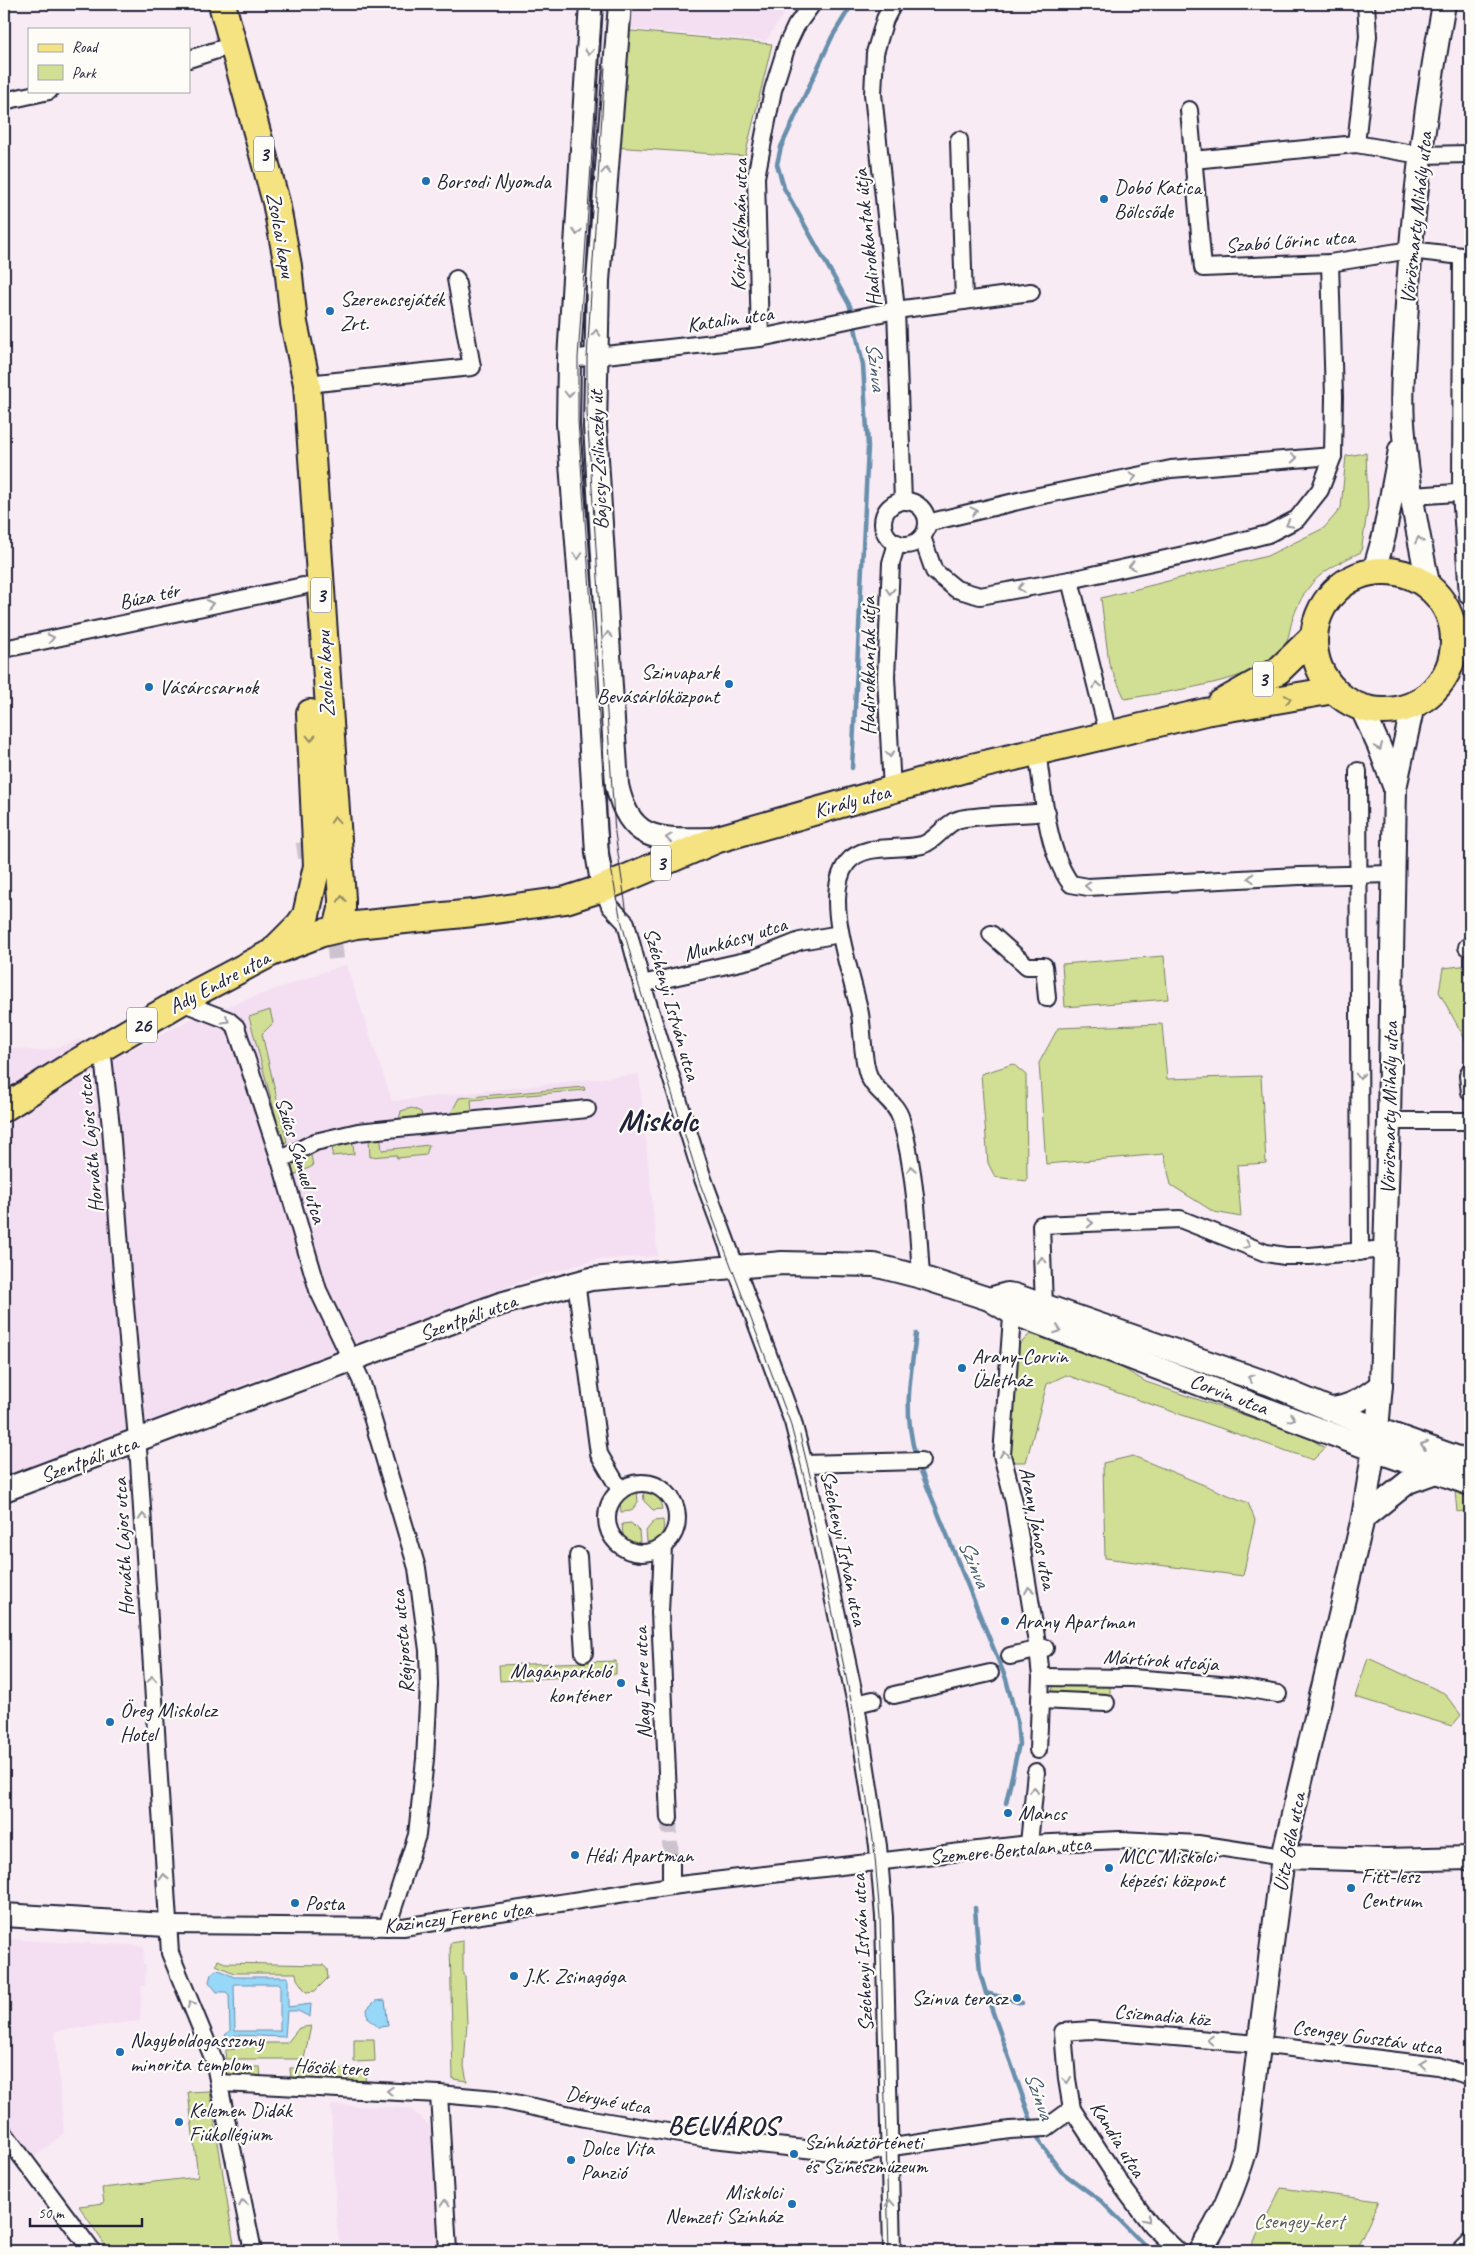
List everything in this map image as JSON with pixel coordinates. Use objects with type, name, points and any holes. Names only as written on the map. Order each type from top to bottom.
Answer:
[{"type":"main road","name":"Zsolcai kapu","points":[[222,4],[276,202],[288,266],[294,323],[307,384],[342,899],[337,929]]},
{"type":"main road","name":"Zsolcai kapu","points":[[294,323],[291,384],[303,586],[316,866]]},
{"type":"main road","points":[[1374,571],[1404,574],[1430,588],[1442,602],[1462,637],[1444,677],[1430,693],[1413,705],[1387,711],[1361,707],[1342,697],[1334,690],[1320,671],[1314,648],[1317,621],[1323,606],[1332,593],[1344,583],[1374,571]]},
{"type":"main road","name":"Király utca","points":[[1205,712],[1278,671],[1314,636]]},
{"type":"main road","points":[[1444,677],[1470,667]]},
{"type":"main road","name":"Király utca","points":[[603,888],[718,839],[892,790],[1108,733],[1205,712],[1334,690]]},
{"type":"main road","name":"3","points":[[316,866],[321,906],[337,929]]},
{"type":"main road","points":[[271,953],[299,925],[310,902],[316,866]]},
{"type":"main road","name":"Ady Endre utca","points":[[4,1108],[181,1002],[271,953],[337,929],[549,903],[603,888]]},
{"type":"main road","name":"Ady Endre utca","points":[[299,925],[316,924],[337,929]]},
{"type":"street","name":"Bajcsy-Zsilinszky út","points":[[591,4],[569,359],[568,424],[585,646],[596,854],[603,888]]},
{"type":"street","name":"Bajcsy-Zsilinszky út","points":[[620,4],[600,261],[595,357],[595,426],[617,785],[626,815],[635,826],[645,832],[675,839],[718,839]]},
{"type":"street","name":"Kóris Kálmán utca","points":[[760,338],[756,177],[773,90],[787,45],[812,4]]},
{"type":"street","name":"Hadirokkantak útja","points":[[893,4],[885,19],[876,53],[874,94],[896,310],[903,501]]},
{"type":"street","points":[[1356,144],[1368,36],[1366,4]]},
{"type":"street","name":"Vörösmarty Mihály utca","points":[[1374,571],[1384,536],[1404,434],[1410,250],[1420,154],[1444,4]]},
{"type":"street","points":[[190,59],[234,45]]},
{"type":"street","points":[[4,101],[44,92]]},
{"type":"street","points":[[1189,110],[1193,160],[1356,144],[1420,154],[1470,154]]},
{"type":"street","points":[[959,140],[964,301]]},
{"type":"street","name":"Szabó Lőrinc utca","points":[[1193,160],[1203,268],[1330,263],[1410,250],[1462,256],[1466,492]]},
{"type":"street","points":[[1330,263],[1334,397],[1333,456],[1320,490],[1298,519],[1268,534],[1070,580],[980,596],[956,589],[934,570],[924,530],[925,514],[919,506],[903,501],[893,505],[883,518],[887,535],[897,543],[910,544],[924,530],[1039,496],[1171,469],[1333,456]]},
{"type":"street","points":[[307,384],[472,367],[456,279]]},
{"type":"street","points":[[896,310],[1031,292]]},
{"type":"street","name":"Katalin utca","points":[[569,359],[760,338],[896,310]]},
{"type":"street","name":"Vörösmarty Mihály utca","points":[[1404,434],[1430,588]]},
{"type":"street","points":[[1413,496],[1466,492],[1468,596],[1470,595]]},
{"type":"street","name":"Hadirokkantak útja","points":[[892,790],[886,678],[891,563],[897,543]]},
{"type":"street","points":[[1070,580],[1108,733]]},
{"type":"street","name":"Búza tér","points":[[4,649],[303,586]]},
{"type":"street","name":"Vörösmarty Mihály utca","points":[[1376,1439],[1381,1385],[1389,1121],[1395,788],[1413,705]]},
{"type":"street","name":"Vörösmarty Mihály utca","points":[[1361,707],[1379,746],[1395,788]]},
{"type":"street","points":[[1037,751],[1047,812],[1060,866],[1071,884],[1088,887],[1299,876],[1394,874]]},
{"type":"street","points":[[1358,771],[1360,1252]]},
{"type":"street","points":[[921,1277],[917,1217],[909,1154],[900,1117],[892,1101],[877,1089],[867,1072],[859,1013],[840,934],[838,896],[841,876],[847,863],[859,852],[924,844],[957,819],[1047,812]]},
{"type":"street","name":"Széchenyi István utca","points":[[603,888],[610,906],[626,923],[642,984],[702,1179],[782,1387],[804,1464],[856,1704],[879,1863],[884,1917],[888,2148],[892,2251]]},
{"type":"street","name":"Munkácsy utca","points":[[642,984],[754,960],[800,941],[840,934]]},
{"type":"street","points":[[990,934],[1027,966],[1044,966],[1047,998]]},
{"type":"street","name":"Szűcs Sámuel utca","points":[[181,1002],[228,1020],[236,1026],[280,1160],[318,1290],[352,1359]]},
{"type":"street","name":"Horváth Lajos utca","points":[[102,1048],[112,1128],[138,1451],[166,1925],[170,1953],[214,2060],[253,2251]]},
{"type":"street","points":[[1470,1072],[1468,1076],[1470,1092]]},
{"type":"street","points":[[280,1160],[315,1142],[358,1132],[587,1109]]},
{"type":"street","points":[[1389,1121],[1470,1121]]},
{"type":"street","points":[[1044,1306],[1041,1225],[1180,1220],[1276,1254],[1310,1256],[1385,1249]]},
{"type":"street","name":"Szentpáli utca","points":[[4,1490],[138,1451],[352,1359],[500,1304],[576,1281],[735,1266],[782,1264],[874,1265],[954,1287]]},
{"type":"street","points":[[576,1281],[598,1454],[620,1490]]},
{"type":"street","name":"Corvin utca","points":[[954,1287],[989,1299],[1013,1304],[1044,1306],[1270,1384],[1328,1409],[1376,1439],[1436,1472],[1470,1484]]},
{"type":"street","name":"Corvin utca","points":[[1013,1304],[1343,1438],[1376,1439],[1470,1462]]},
{"type":"street","name":"Arany János utca","points":[[1013,1304],[1002,1455],[1014,1502],[1041,1648],[1038,1750]]},
{"type":"street","name":"Régiposta utca","points":[[352,1359],[361,1380],[418,1568],[428,1650],[429,1685],[425,1759],[417,1835],[386,1927]]},
{"type":"street","points":[[1328,1409],[1343,1408],[1364,1399],[1381,1385]]},
{"type":"street","points":[[1343,1438],[1355,1454],[1359,1466],[1363,1518]]},
{"type":"street","name":"Uitz Béla utca","points":[[1200,2251],[1232,2194],[1246,2149],[1283,1857],[1363,1518],[1367,1483],[1376,1439]]},
{"type":"street","points":[[804,1464],[921,1461]]},
{"type":"street","points":[[1363,1518],[1408,1482],[1436,1472]]},
{"type":"street","points":[[644,1483],[658,1486],[667,1492],[673,1501],[677,1521],[674,1531],[662,1546],[653,1551],[633,1552],[615,1541],[607,1520],[608,1509],[612,1499],[620,1490],[628,1485],[644,1483]]},
{"type":"street","name":"Nagy Imre utca","points":[[662,1546],[660,1612],[669,1818]]},
{"type":"street","points":[[578,1556],[584,1653]]},
{"type":"street","points":[[1010,1656],[1041,1648]]},
{"type":"street","points":[[894,1695],[990,1673]]},
{"type":"street","name":"Mártírok utcája","points":[[1041,1677],[1132,1678],[1233,1686],[1278,1694]]},
{"type":"street","points":[[856,1704],[873,1700]]},
{"type":"street","points":[[1040,1700],[1106,1702]]},
{"type":"street","points":[[1029,1844],[1036,1772]]},
{"type":"street","name":"Szemere Bertalan utca","points":[[879,1863],[1029,1844],[1120,1840],[1188,1843],[1283,1857],[1386,1860],[1470,1858]]},
{"type":"street","points":[[671,1862],[671,1886]]},
{"type":"street","name":"Kazinczy Ferenc utca","points":[[4,1915],[166,1925],[386,1927],[437,1922],[671,1886],[879,1863]]},
{"type":"street","name":"Csizmadia köz","points":[[1063,2032],[1091,2030],[1258,2044]]},
{"type":"street","name":"Kandia utca","points":[[1063,2032],[1072,2109],[1124,2189],[1151,2225],[1178,2251]]},
{"type":"street","name":"Csengey Gusztáv utca","points":[[1258,2044],[1438,2066],[1470,2076]]},
{"type":"street","name":"Hősök tere","points":[[220,2083],[439,2094]]},
{"type":"street","points":[[439,2094],[448,2251]]},
{"type":"street","name":"Déryné utca","points":[[439,2094],[496,2099],[585,2118],[703,2138],[861,2155],[888,2148],[1010,2130],[1046,2128],[1072,2109]]},
{"type":"street","points":[[4,2133],[92,2251]]},
{"type":"street","points":[[1460,2251],[1470,2241]]},
{"type":"shaded area","points":[[623,4],[790,4],[766,41],[621,28]]},
{"type":"shaded area","points":[[790,4],[806,4],[801,11]]},
{"type":"shaded area","points":[[346,964],[392,1101],[639,1074],[658,1256],[595,1260],[519,1282],[336,1354],[251,1381],[143,1433],[4,1484],[4,1047],[39,1051],[62,1046],[79,1039],[100,1065],[189,1020]]},
{"type":"shaded area","points":[[4,1939],[144,1946],[143,1964],[146,1964],[145,1986],[142,1986],[140,2021],[55,2031],[64,2133],[30,2161],[4,2125]]},
{"type":"shaded area","points":[[331,2105],[410,2108],[432,2128],[447,2226],[434,2251],[341,2251],[337,2226]]},
{"type":"green space","points":[[621,30],[772,44],[745,156],[614,147]]},
{"type":"green space","points":[[1366,453],[1368,506],[1361,552],[1328,570],[1311,584],[1299,604],[1287,641],[1280,653],[1268,663],[1230,678],[1184,689],[1125,699],[1109,664],[1101,598],[1267,556],[1324,528],[1341,508],[1346,456]]},
{"type":"green space","points":[[1164,956],[1168,999],[1065,1007],[1062,964]]},
{"type":"green space","points":[[1470,965],[1470,1041],[1466,1041],[1439,992],[1443,968]]},
{"type":"green space","points":[[270,1010],[273,1023],[262,1034],[287,1142],[283,1143],[249,1017]]},
{"type":"green space","points":[[1162,1024],[1167,1079],[1261,1076],[1266,1163],[1237,1165],[1241,1217],[1214,1212],[1171,1185],[1164,1154],[1046,1164],[1039,1063],[1058,1028]]},
{"type":"green space","points":[[1013,1064],[1026,1075],[1027,1181],[995,1177],[988,1163],[981,1074]]},
{"type":"green space","points":[[584,1087],[585,1090],[471,1100],[472,1113],[450,1115],[459,1098]]},
{"type":"green space","points":[[412,1108],[421,1112],[422,1118],[399,1121],[401,1111]]},
{"type":"green space","points":[[380,1135],[382,1150],[429,1145],[426,1155],[397,1158],[396,1155],[370,1157],[369,1139]]},
{"type":"green space","points":[[350,1142],[353,1144],[354,1154],[332,1156],[333,1145]]},
{"type":"green space","points":[[309,1154],[311,1155],[313,1166],[294,1175],[291,1163]]},
{"type":"green space","points":[[1030,1334],[1102,1356],[1146,1382],[1306,1436],[1325,1448],[1313,1460],[1066,1375],[1047,1384],[1026,1462],[1010,1462],[1016,1348]]},
{"type":"green space","points":[[1133,1456],[1248,1503],[1255,1520],[1243,1576],[1105,1558],[1103,1463]]},
{"type":"green space","points":[[653,1489],[658,1492],[662,1509],[653,1510],[644,1501],[643,1490]]},
{"type":"green space","points":[[637,1491],[638,1502],[631,1511],[621,1512],[620,1502],[622,1496]]},
{"type":"green space","points":[[1455,1491],[1470,1491],[1470,1510],[1457,1512]]},
{"type":"green space","points":[[663,1520],[663,1533],[661,1536],[656,1540],[647,1542],[646,1531],[654,1521]]},
{"type":"green space","points":[[631,1523],[639,1531],[640,1542],[631,1543],[623,1535],[622,1524]]},
{"type":"green space","points":[[1368,1658],[1444,1693],[1461,1715],[1452,1726],[1355,1697]]},
{"type":"green space","points":[[616,1661],[616,1674],[500,1681],[499,1665]]},
{"type":"green space","points":[[1053,1685],[1110,1685],[1110,1699],[1052,1698]]},
{"type":"green space","points":[[463,1941],[463,1975],[465,1976],[467,2023],[464,2066],[467,2081],[453,2079],[450,1943]]},
{"type":"green space","points":[[218,1960],[225,1963],[323,1965],[327,1969],[328,1978],[315,1991],[306,1992],[297,1979],[296,1973],[234,1973],[216,1965]]},
{"type":"green space","points":[[311,2026],[304,2059],[225,2059],[226,2050],[235,2049],[242,2043],[287,2043],[299,2028]]},
{"type":"green space","points":[[354,2039],[374,2039],[375,2061],[354,2062]]},
{"type":"green space","points":[[222,2067],[260,2067],[261,2080],[226,2078]]},
{"type":"green space","points":[[290,2068],[366,2069],[365,2085],[291,2080]]},
{"type":"green space","points":[[210,2091],[235,2251],[109,2251],[79,2206],[104,2203],[102,2188],[198,2177],[188,2092]]},
{"type":"green space","name":"Csengey-kert","points":[[1281,2188],[1379,2201],[1355,2251],[1249,2251]]},
{"type":"water","points":[[216,1970],[234,1977],[288,1977],[288,2007],[311,2004],[310,2017],[298,2011],[287,2011],[285,2037],[235,2035],[228,2039],[225,2035],[230,2031],[229,1995],[226,1992],[217,1992],[209,1982],[211,1974]],"holes":[[[234,1984],[280,1984],[280,2031],[235,2031]]]},
{"type":"water","points":[[385,2000],[388,2026],[378,2027],[368,2018],[367,2009],[375,2001]]},
{"type":"waterway","name":"Szinva","points":[[852,4],[832,37],[781,147],[777,164],[784,188],[850,306],[852,316]]},
{"type":"waterway","name":"Szinva","points":[[852,768],[868,447],[863,365],[854,323]]},
{"type":"waterway","name":"Szinva","points":[[916,1334],[909,1395],[910,1425],[916,1457]]},
{"type":"waterway","name":"Szinva","points":[[918,1464],[1006,1679],[1017,1721],[1019,1744],[1006,1803]]},
{"type":"waterway","name":"Szinva","points":[[975,1908],[980,1973],[1033,2126]]},
{"type":"waterway","points":[[986,1993],[1022,2003]]},
{"type":"waterway","name":"Szinva","points":[[1036,2133],[1041,2144],[1063,2173],[1101,2201],[1150,2251]]},
{"type":"tunnel","points":[[297,851],[325,847]]},
{"type":"tunnel","points":[[332,921],[336,959]]},
{"type":"tunnel","points":[[669,1818],[671,1863]]},
{"type":"tram line","points":[[602,4],[578,358],[578,422],[609,857],[620,916],[639,986],[699,1181],[790,1422],[806,1485],[854,1715],[874,1846],[880,1917],[889,2251]]},
{"type":"tram line","points":[[605,66],[587,358],[587,413],[615,833],[627,914]]},
{"type":"tram line","points":[[800,1435],[812,1484]]},
{"type":"place","name":"Borsodi Nyomda","points":[[426,181]]},
{"type":"place","name":"Dobó Katica Bölcsőde","points":[[1104,199]]},
{"type":"place","name":"Szerencsejáték Zrt.","points":[[330,311]]},
{"type":"place","name":"Szinvapark Bevásárlóközpont","points":[[729,684]]},
{"type":"place","name":"Vásárcsarnok","points":[[149,687]]},
{"type":"place","name":"Arany-Corvin Üzletház","points":[[962,1368]]},
{"type":"place","name":"Arany Apartman","points":[[1005,1621]]},
{"type":"place","name":"Magánparkoló konténer","points":[[621,1683]]},
{"type":"place","name":"Öreg Miskolcz Hotel","points":[[110,1722]]},
{"type":"place","name":"Mancs","points":[[1008,1813]]},
{"type":"place","name":"Hédi Apartman","points":[[575,1855]]},
{"type":"place","name":"MCC Miskolci képzési központ","points":[[1109,1868]]},
{"type":"place","name":"Fitt-lesz Centrum","points":[[1351,1888]]},
{"type":"place","name":"Posta","points":[[295,1903]]},
{"type":"place","name":"J.K. Zsinagóga","points":[[514,1976]]},
{"type":"place","name":"Szinva terasz","points":[[1017,1998]]},
{"type":"place","name":"Nagyboldogasszony minorita templom","points":[[120,2052]]},
{"type":"place","name":"Kelemen Didák Fiúkollégium","points":[[179,2122]]},
{"type":"place","name":"Színháztörténeti és Színészmúzeum","points":[[794,2154]]},
{"type":"place","name":"Dolce Vita Panzió","points":[[571,2160]]},
{"type":"place","name":"Miskolci Nemzeti Színház","points":[[792,2204]]},
{"type":"district","name":"Miskolc","points":[[658,1120]]},
{"type":"district","name":"BELVÁROS","points":[[723,2125]]}]
